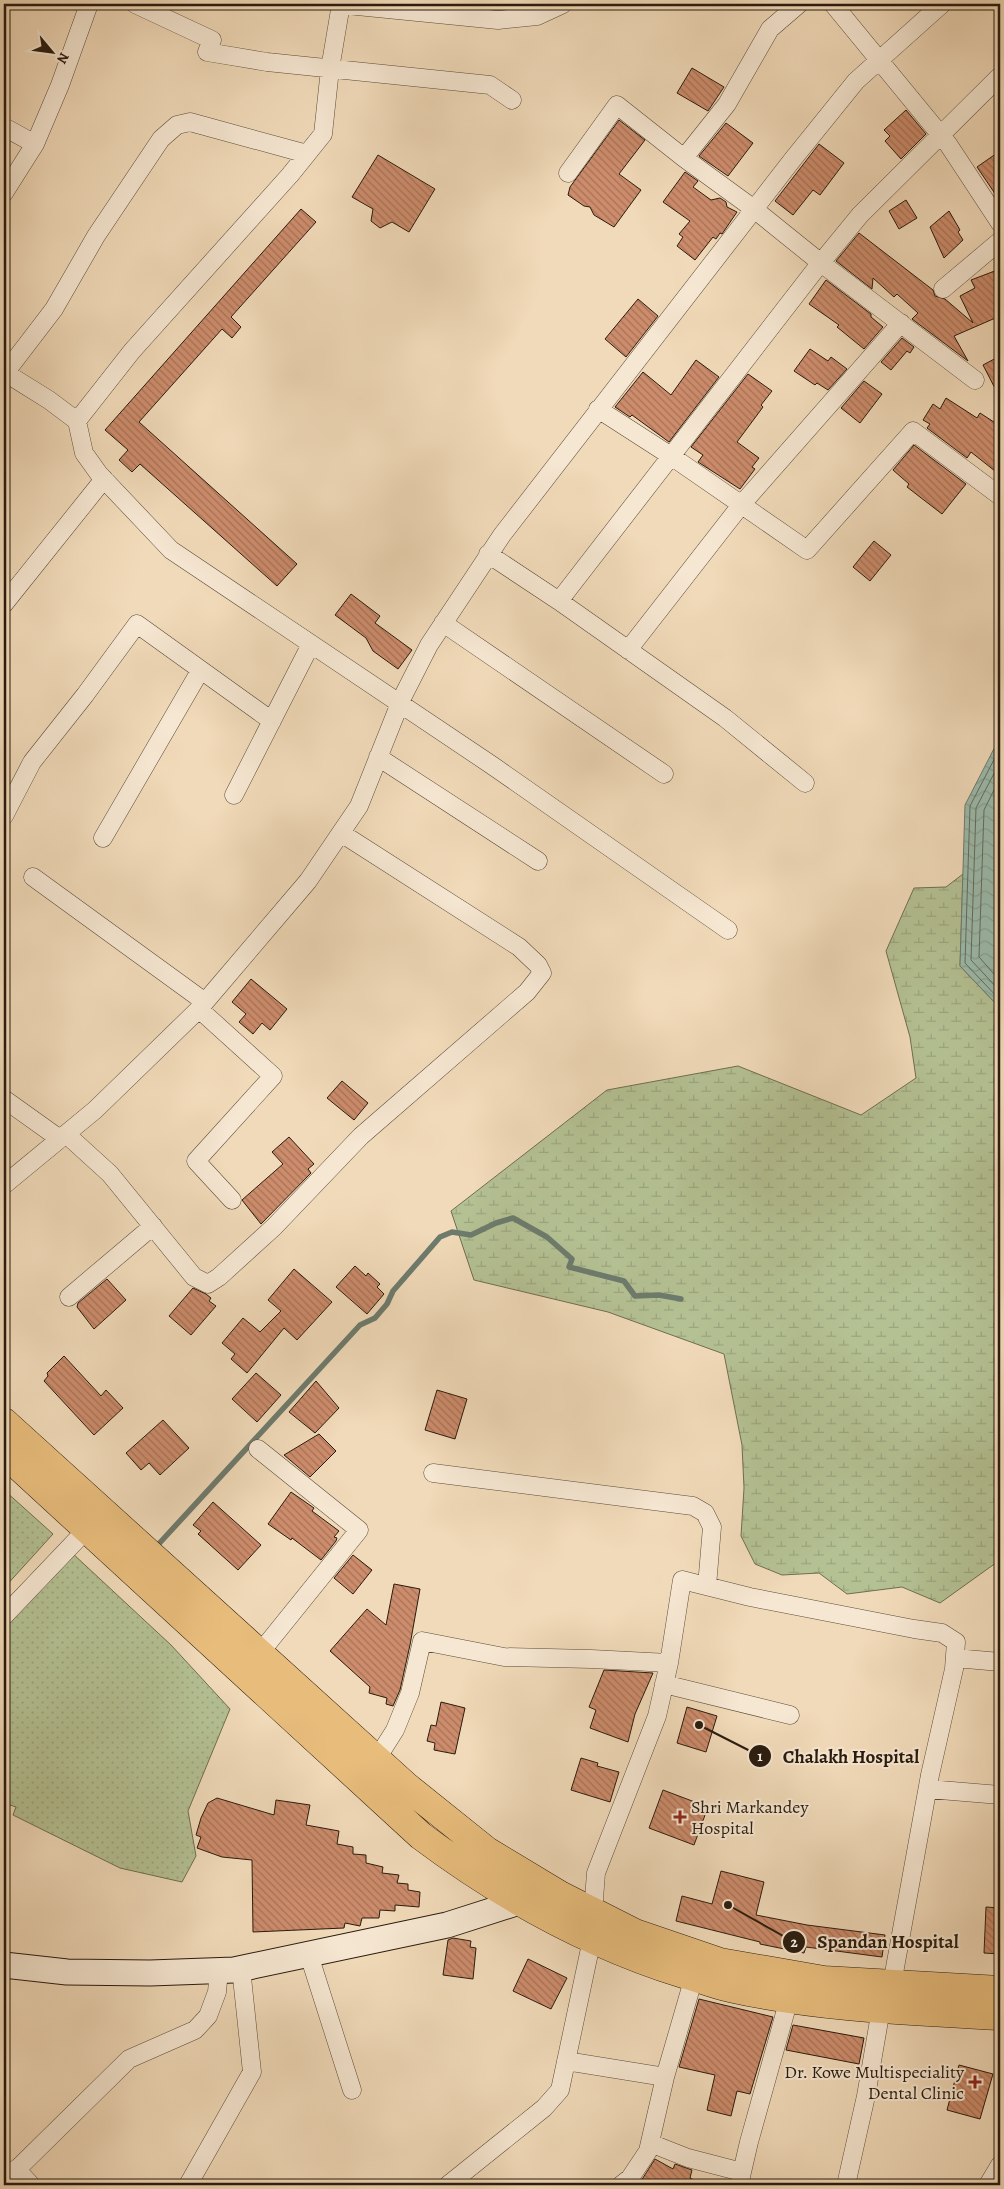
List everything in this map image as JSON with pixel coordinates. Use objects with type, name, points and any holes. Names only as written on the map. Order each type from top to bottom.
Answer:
[{"type":"highway","points":[[4,1422],[406,1786],[487,1851],[560,1895],[635,1933],[720,1962],[824,1980],[1000,1990]]},
{"type":"highway","points":[[4,1453],[421,1836],[462,1867],[519,1902],[592,1939],[654,1964],[728,1988],[790,1999],[881,2009],[1000,2016]]},
{"type":"street","points":[[4,193],[35,144],[60,86],[89,4]]},
{"type":"street","points":[[135,4],[212,40],[208,52],[267,62],[490,85],[512,100]]},
{"type":"street","points":[[337,4],[498,20],[511,11],[537,16],[563,4]]},
{"type":"street","points":[[77,421],[132,351],[323,134],[330,68],[341,4]]},
{"type":"street","points":[[684,158],[727,104],[770,28],[799,4]]},
{"type":"street","points":[[833,4],[941,136],[1000,223]]},
{"type":"street","points":[[4,1186],[95,1110],[202,1006],[308,881],[359,806],[400,704],[429,645],[488,554],[537,487],[754,209],[856,82],[942,4]]},
{"type":"street","points":[[559,601],[860,215],[1000,76]]},
{"type":"street","points":[[568,173],[617,105],[975,380]]},
{"type":"street","points":[[307,154],[190,122],[177,125],[161,139],[96,236],[54,309],[4,372],[49,400],[77,421],[84,454],[104,480],[171,550],[400,704],[728,930]]},
{"type":"street","points":[[4,127],[35,144]]},
{"type":"street","points":[[943,289],[1000,240]]},
{"type":"street","points":[[628,650],[741,505],[901,323]]},
{"type":"street","points":[[598,409],[671,456],[807,550],[913,431],[1000,496]]},
{"type":"street","points":[[4,604],[104,480]]},
{"type":"street","points":[[488,554],[559,601],[725,718],[805,783]]},
{"type":"street","points":[[443,623],[664,774]]},
{"type":"street","points":[[4,816],[32,762],[85,695],[137,624],[272,721]]},
{"type":"street","points":[[234,795],[311,644]]},
{"type":"street","points":[[103,838],[200,671]]},
{"type":"street","points":[[378,757],[538,861]]},
{"type":"street","points":[[4,1099],[63,1136],[110,1174],[194,1277],[208,1284],[219,1277],[296,1205],[361,1136],[527,992],[542,973],[538,965],[518,947],[341,833]]},
{"type":"street","points":[[32,877],[202,1006],[273,1076],[196,1161],[232,1200]]},
{"type":"street","points":[[69,1297],[153,1226]]},
{"type":"street","points":[[258,1449],[359,1530],[260,1654]]},
{"type":"street","points":[[433,1473],[693,1506],[704,1513],[712,1527],[707,1586]]},
{"type":"street","points":[[4,1616],[87,1529]]},
{"type":"street","points":[[593,1912],[596,1873],[657,1716],[669,1663],[682,1580],[779,1602],[942,1633],[956,1642],[955,1658],[928,1788],[892,1984]]},
{"type":"street","points":[[376,1760],[395,1730],[407,1700],[422,1641],[504,1657],[591,1658],[669,1663]]},
{"type":"street","points":[[955,1658],[1000,1662]]},
{"type":"street","points":[[664,1684],[790,1715]]},
{"type":"street","points":[[928,1788],[1000,1795]]},
{"type":"street","points":[[4,1965],[67,1972],[150,1973],[230,1969],[309,1955],[447,1926],[519,1902]]},
{"type":"street","points":[[448,2185],[544,2108],[560,2090],[592,1939]]},
{"type":"street","points":[[309,1955],[352,2090]]},
{"type":"street","points":[[4,2182],[129,2059],[195,2030],[208,2016],[230,1969]]},
{"type":"street","points":[[188,2185],[252,2072],[230,1969]]},
{"type":"street","points":[[621,2185],[635,2171],[648,2151],[665,2077],[694,1977]]},
{"type":"street","points":[[650,2143],[741,2178],[790,1999]]},
{"type":"street","points":[[846,2185],[866,2096],[881,2009]]},
{"type":"street","points":[[566,2061],[665,2077]]},
{"type":"street","points":[[988,2185],[1000,2165]]},
{"type":"street","points":[[16,2169],[31,2185]]},
{"type":"green space","points":[[963,874],[960,966],[1000,1008],[1000,1560],[940,1603],[902,1587],[847,1594],[819,1573],[782,1575],[755,1564],[741,1536],[744,1488],[742,1445],[724,1354],[608,1312],[474,1280],[451,1211],[607,1090],[738,1066],[861,1115],[916,1078],[910,1037],[886,951],[914,888],[946,887]]},
{"type":"green space","points":[[4,1490],[53,1534],[4,1588]]},
{"type":"green space","points":[[71,1552],[171,1645],[230,1709],[188,1811],[196,1856],[182,1882],[120,1868],[13,1815],[16,1807],[4,1803],[4,1629]]},
{"type":"water","points":[[1000,737],[1000,1008],[960,966],[965,805]]},
{"type":"building","points":[[692,68],[724,87],[708,111],[677,93]]},
{"type":"building","points":[[906,110],[926,134],[901,159],[885,141],[890,136],[884,130]]},
{"type":"building","points":[[619,120],[645,140],[619,174],[641,190],[614,227],[594,215],[590,207],[584,206],[568,195],[570,187]]},
{"type":"building","points":[[726,123],[753,143],[728,176],[699,156]]},
{"type":"building","points":[[819,144],[844,163],[820,195],[813,190],[793,215],[775,201]]},
{"type":"building","points":[[1000,151],[1000,201],[977,167]]},
{"type":"building","points":[[378,155],[435,189],[409,232],[392,222],[380,228],[371,221],[373,209],[352,197]]},
{"type":"building","points":[[685,172],[698,181],[693,187],[711,200],[720,198],[726,202],[727,207],[737,212],[722,234],[720,233],[716,239],[713,237],[695,260],[677,246],[683,237],[679,234],[690,221],[663,202]]},
{"type":"building","points":[[906,200],[917,218],[899,229],[889,211]]},
{"type":"building","points":[[301,209],[316,222],[231,317],[241,327],[232,338],[222,329],[139,422],[297,564],[277,586],[140,464],[132,472],[119,460],[128,450],[105,430]]},
{"type":"building","points":[[949,211],[960,230],[958,232],[963,240],[944,258],[930,227]]},
{"type":"building","points":[[859,233],[933,290],[935,296],[945,299],[973,323],[960,296],[975,288],[971,280],[1000,269],[1000,316],[954,336],[968,361],[912,319],[918,313],[897,294],[894,297],[873,278],[872,289],[836,261]]},
{"type":"building","points":[[826,280],[871,314],[871,317],[883,327],[864,349],[837,327],[839,325],[809,304]]},
{"type":"building","points":[[638,299],[658,316],[626,357],[605,339]]},
{"type":"building","points":[[902,338],[914,347],[910,353],[907,351],[891,370],[881,362]]},
{"type":"building","points":[[810,349],[828,361],[831,357],[847,369],[828,390],[817,383],[815,385],[794,371]]},
{"type":"building","points":[[1000,356],[1000,398],[983,365]]},
{"type":"building","points":[[696,360],[719,377],[669,442],[632,415],[630,417],[615,407],[643,372],[671,395]]},
{"type":"building","points":[[748,374],[772,391],[761,405],[763,407],[737,442],[759,458],[752,467],[755,469],[740,489],[698,462],[703,455],[691,447]]},
{"type":"building","points":[[864,381],[882,394],[860,423],[841,408]]},
{"type":"building","points":[[946,398],[977,418],[980,413],[1000,426],[1000,475],[971,452],[967,458],[927,428],[930,424],[923,420],[933,404],[940,409]]},
{"type":"building","points":[[914,445],[966,484],[942,514],[907,487],[909,484],[893,470]]},
{"type":"building","points":[[874,541],[891,555],[870,581],[853,567]]},
{"type":"building","points":[[351,594],[380,616],[375,623],[412,650],[398,669],[373,651],[366,638],[335,615]]},
{"type":"building","points":[[251,979],[287,1009],[270,1030],[262,1023],[253,1034],[239,1022],[246,1014],[232,1002]]},
{"type":"building","points":[[342,1081],[368,1103],[354,1120],[327,1098]]},
{"type":"building","points":[[289,1137],[314,1164],[308,1169],[311,1173],[261,1224],[242,1200],[283,1164],[272,1152]]},
{"type":"building","points":[[355,1266],[366,1276],[368,1273],[380,1284],[377,1287],[384,1294],[367,1314],[336,1287]]},
{"type":"building","points":[[294,1269],[332,1302],[297,1340],[284,1328],[247,1373],[231,1359],[235,1354],[222,1343],[243,1318],[260,1332],[281,1311],[268,1300]]},
{"type":"building","points":[[107,1279],[126,1300],[94,1329],[77,1307],[78,1303]]},
{"type":"building","points":[[193,1288],[206,1294],[211,1298],[209,1301],[216,1306],[191,1335],[169,1316]]},
{"type":"building","points":[[64,1356],[101,1396],[106,1390],[123,1408],[94,1435],[44,1381],[48,1376],[47,1373]]},
{"type":"building","points":[[256,1373],[281,1395],[257,1422],[232,1399]]},
{"type":"building","points":[[316,1381],[339,1408],[315,1433],[289,1412]]},
{"type":"building","points":[[437,1390],[467,1399],[455,1439],[425,1430]]},
{"type":"building","points":[[163,1420],[189,1448],[160,1475],[149,1463],[141,1470],[126,1453]]},
{"type":"building","points":[[319,1434],[336,1451],[310,1477],[284,1455]]},
{"type":"building","points":[[291,1492],[314,1508],[312,1511],[339,1531],[334,1537],[337,1538],[336,1541],[321,1560],[292,1538],[291,1540],[268,1524]]},
{"type":"building","points":[[213,1502],[261,1545],[238,1570],[198,1534],[201,1531],[193,1525]]},
{"type":"building","points":[[353,1555],[372,1570],[353,1594],[334,1578]]},
{"type":"building","points":[[394,1584],[420,1589],[400,1690],[393,1706],[386,1704],[387,1698],[369,1693],[370,1687],[330,1651],[367,1609],[386,1625]]},
{"type":"building","points":[[604,1670],[653,1673],[635,1714],[628,1742],[590,1728],[596,1710],[589,1707]]},
{"type":"building","points":[[441,1702],[465,1708],[455,1754],[434,1750],[435,1743],[427,1741],[431,1725],[436,1726]]},
{"type":"building","points":[[687,1707],[717,1716],[706,1752],[677,1743]]},
{"type":"building","points":[[581,1758],[598,1763],[597,1766],[619,1772],[610,1802],[571,1790]]},
{"type":"building","points":[[663,1790],[708,1807],[694,1845],[649,1828]]},
{"type":"building","points":[[217,1798],[274,1815],[276,1800],[310,1805],[306,1825],[339,1831],[337,1844],[353,1847],[353,1854],[366,1855],[366,1863],[383,1867],[382,1873],[399,1875],[397,1883],[408,1884],[408,1890],[420,1892],[419,1907],[395,1905],[395,1911],[380,1910],[379,1918],[362,1918],[360,1926],[345,1923],[344,1928],[253,1932],[252,1860],[222,1857],[197,1848],[201,1837],[196,1835],[201,1818],[208,1803]]},
{"type":"building","points":[[721,1871],[764,1882],[756,1915],[807,1925],[885,1935],[882,1957],[806,1947],[804,1953],[760,1944],[760,1942],[676,1921],[682,1896],[712,1904]]},
{"type":"building","points":[[986,1907],[1000,1908],[1000,1954],[984,1953]]},
{"type":"building","points":[[453,1938],[471,1941],[470,1947],[476,1948],[473,1979],[443,1975],[448,1940]]},
{"type":"building","points":[[528,1959],[567,1978],[551,2009],[513,1991]]},
{"type":"building","points":[[699,1999],[773,2017],[750,2094],[737,2091],[731,2116],[707,2110],[715,2075],[679,2067]]},
{"type":"building","points":[[793,2025],[864,2038],[859,2064],[786,2050]]},
{"type":"building","points":[[959,2065],[993,2074],[980,2119],[947,2110]]},
{"type":"building","points":[[655,2159],[673,2169],[675,2164],[692,2170],[690,2178],[704,2185],[649,2185],[641,2181]]},
{"type":"waterway","points":[[155,1548],[360,1325],[375,1318],[387,1304],[393,1291],[440,1237],[452,1232],[471,1235],[496,1223],[513,1218],[547,1237],[572,1259],[569,1267],[624,1281],[635,1296],[659,1295],[681,1299]]},
{"type":"place","name":"Chalakh Hospital","points":[[699,1725]]},
{"type":"place","name":"Shri Markandey Hospital","points":[[680,1817]]},
{"type":"place","name":"Spandan Hospital","points":[[728,1905]]},
{"type":"place","name":"Dr. Kowe Multispeciality Dental Clinic","points":[[975,2082]]}]
